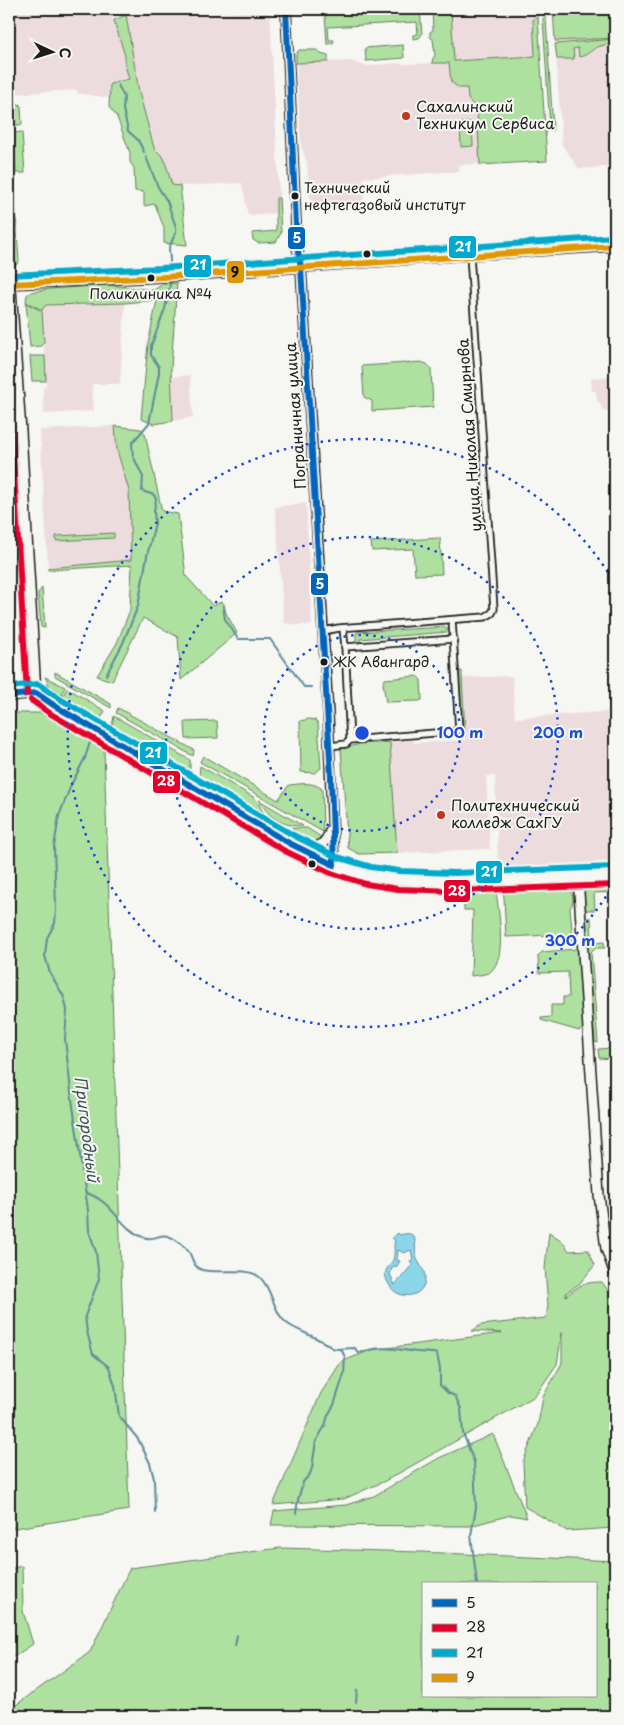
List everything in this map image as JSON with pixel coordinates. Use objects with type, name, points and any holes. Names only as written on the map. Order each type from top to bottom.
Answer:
[{"type":"main road","name":"Пограничная улица","points":[[286,9],[297,246],[301,267],[330,746],[334,866]]},
{"type":"main road","points":[[9,284],[171,277],[615,246]]},
{"type":"main road","points":[[9,260],[36,693]]},
{"type":"main road","points":[[9,696],[36,693],[55,706],[299,848],[334,866],[368,876],[398,880],[455,882],[615,876]]},
{"type":"main road","name":"Пограничная улица","points":[[333,823],[339,856],[346,868]]},
{"type":"main road","points":[[299,848],[314,848],[325,843],[333,823]]},
{"type":"main road","points":[[578,877],[600,1195],[606,1249],[615,1274]]},
{"type":"street","name":"улица Николая Смирнова","points":[[452,620],[485,617],[492,613],[495,604],[470,255]]},
{"type":"street","points":[[9,432],[21,431]]},
{"type":"street","points":[[323,631],[452,620],[460,731],[350,740],[346,744],[330,746]]},
{"type":"street","points":[[343,628],[350,740]]},
{"type":"street","points":[[345,647],[454,639]]},
{"type":"shaded area","points":[[9,9],[105,9],[114,20],[125,56],[125,65],[129,79],[109,89],[109,98],[77,93],[77,90],[12,94]]},
{"type":"shaded area","points":[[165,9],[192,9],[193,15],[270,10],[280,213],[248,215],[242,183],[172,185],[164,158],[154,148],[139,92],[126,15],[161,13]]},
{"type":"shaded area","points":[[436,9],[537,9],[547,161],[459,165],[459,172],[363,178],[364,198],[359,203],[311,211],[307,163],[301,145],[296,63],[350,61],[366,66],[398,63],[438,63]]},
{"type":"shaded area","points":[[615,38],[615,166],[579,169],[562,145],[555,41]]},
{"type":"shaded area","points":[[125,303],[120,384],[92,384],[94,411],[44,414],[43,387],[46,387],[42,310],[46,305]]},
{"type":"shaded area","points":[[190,375],[193,417],[173,421],[171,377]]},
{"type":"shaded area","points":[[615,376],[615,422],[614,411],[602,411],[601,405],[597,400],[596,391],[592,391],[591,378]]},
{"type":"shaded area","points":[[115,426],[117,450],[129,491],[131,560],[48,568],[40,430]]},
{"type":"shaded area","points":[[306,503],[312,625],[295,625],[284,623],[275,507]]},
{"type":"shaded area","points":[[512,676],[515,718],[615,711],[615,861],[509,867],[502,864],[498,857],[495,776],[486,776],[490,849],[397,853],[390,742],[413,740],[414,743],[465,740],[462,678]]},
{"type":"green space","points":[[420,9],[422,34],[419,38],[413,39],[413,35],[418,34],[417,22],[328,27],[329,40],[334,40],[333,43],[327,44],[325,14]]},
{"type":"green space","points":[[432,9],[451,9],[454,61],[535,56],[533,19],[538,17],[547,161],[480,165],[477,110],[468,99],[467,88],[459,88],[451,82],[449,63],[432,63],[435,56],[433,39],[430,37],[430,32],[433,30]]},
{"type":"green space","points":[[553,9],[615,9],[615,38],[555,41]]},
{"type":"green space","points":[[126,15],[139,92],[154,148],[164,158],[172,185],[180,186],[187,245],[164,243],[164,228],[155,204],[144,206],[144,192],[135,191],[134,168],[130,162],[130,153],[117,117],[109,107],[110,84],[129,79],[125,65],[125,56],[114,20]]},
{"type":"green space","points":[[543,18],[546,18],[553,130],[550,130]]},
{"type":"green space","points":[[615,39],[615,44],[599,47],[586,55],[579,57],[578,48],[573,49],[574,59],[557,59],[555,44]]},
{"type":"green space","points":[[403,45],[404,58],[366,61],[365,48]]},
{"type":"green space","points":[[299,50],[317,50],[323,55],[328,55],[328,62],[296,63],[296,54]]},
{"type":"green space","points":[[18,103],[21,106],[22,125],[13,125],[12,104]]},
{"type":"green space","points":[[9,105],[14,176],[10,174]]},
{"type":"green space","points":[[472,122],[473,146],[461,147],[460,123]]},
{"type":"green space","points":[[22,132],[25,173],[16,173],[13,133]]},
{"type":"green space","points":[[14,183],[19,262],[15,266],[10,186]]},
{"type":"green space","points":[[276,198],[279,198],[281,233],[276,242],[258,243],[253,240],[252,233],[276,231]]},
{"type":"green space","points":[[177,283],[171,368],[173,421],[154,424],[141,419],[148,344],[157,300],[125,303],[46,305],[42,310],[26,302],[27,295],[31,292],[50,289],[108,285],[154,290],[163,284]]},
{"type":"green space","points":[[26,303],[42,311],[44,342],[41,346],[30,347]]},
{"type":"green space","points":[[30,356],[45,356],[46,381],[32,381]]},
{"type":"green space","points":[[421,362],[427,364],[431,369],[433,407],[372,411],[372,401],[364,397],[362,366]]},
{"type":"green space","points":[[115,426],[141,429],[145,434],[162,511],[178,514],[186,576],[213,606],[221,602],[224,604],[226,613],[237,633],[181,680],[178,637],[143,618],[112,681],[97,676],[117,643],[130,610],[132,565],[48,570],[48,568],[131,560],[129,491],[117,450]]},
{"type":"green space","points":[[17,519],[23,536],[24,557],[19,561]]},
{"type":"green space","points":[[114,533],[114,538],[56,541],[56,536]]},
{"type":"green space","points":[[440,538],[442,574],[415,575],[413,549],[372,551],[371,542]]},
{"type":"green space","points":[[42,588],[45,628],[41,627],[38,593]]},
{"type":"green space","points":[[445,627],[447,632],[360,639],[360,644],[356,645],[357,632]]},
{"type":"green space","points":[[462,671],[465,731],[462,724],[458,672]]},
{"type":"green space","points":[[55,672],[111,704],[111,708],[55,676]]},
{"type":"green space","points":[[417,676],[421,680],[422,700],[386,702],[383,683],[385,679]]},
{"type":"green space","points":[[45,677],[65,687],[60,696],[50,687]]},
{"type":"green space","points":[[67,688],[105,711],[101,718],[99,719],[62,697]]},
{"type":"green space","points":[[118,708],[194,750],[193,756],[116,713]]},
{"type":"green space","points":[[9,713],[43,713],[104,750],[129,1510],[9,1529]]},
{"type":"green space","points":[[114,716],[190,760],[190,769],[187,771],[112,726]]},
{"type":"green space","points":[[315,720],[318,723],[321,768],[315,773],[301,772],[300,721]]},
{"type":"green space","points":[[217,721],[218,738],[186,739],[185,722]]},
{"type":"green space","points":[[390,742],[397,853],[359,854],[348,848],[341,749],[360,744]]},
{"type":"green space","points":[[203,756],[278,800],[289,785],[306,784],[318,786],[322,789],[323,832],[200,762]]},
{"type":"green space","points":[[200,766],[255,798],[263,812],[247,806],[199,778]]},
{"type":"green space","points":[[259,800],[303,826],[282,823],[267,812]]},
{"type":"green space","points":[[292,828],[307,828],[321,837],[315,841],[308,842]]},
{"type":"green space","points":[[589,885],[615,885],[615,892],[594,893],[595,910],[584,910],[584,893]]},
{"type":"green space","points":[[566,887],[571,891],[573,897],[570,908],[573,940],[563,941],[562,937],[554,937],[552,935],[506,937],[502,890]]},
{"type":"green space","points":[[496,890],[500,921],[499,956],[496,965],[490,972],[471,976],[473,910],[464,910],[464,894],[468,891]]},
{"type":"green space","points":[[584,918],[591,918],[592,943],[604,942],[605,948],[595,948],[591,952],[598,1043],[595,1042]]},
{"type":"green space","points":[[578,950],[584,1028],[579,1031],[541,1020],[541,1018],[551,1017],[551,1005],[563,1005],[563,997],[569,997],[568,972],[539,973],[538,956],[542,952]]},
{"type":"green space","points":[[615,1048],[615,1059],[599,1058],[598,1049]]},
{"type":"green space","points":[[549,1232],[562,1241],[569,1251],[588,1250],[595,1265],[579,1284],[566,1293],[566,1296],[582,1285],[602,1282],[615,1301],[615,1528],[567,1531],[525,1507],[523,1462],[538,1424],[543,1397],[562,1363],[562,1332],[557,1364],[535,1396],[385,1481],[344,1499],[273,1505],[321,1393],[341,1362],[371,1350],[502,1333],[472,1331],[481,1325],[546,1318],[548,1305],[545,1268]]},
{"type":"green space","points":[[493,1434],[527,1518],[511,1515],[470,1526],[271,1525],[274,1511],[346,1505],[374,1496],[439,1458]]},
{"type":"green space","points":[[280,1548],[615,1561],[615,1716],[9,1716],[9,1710],[90,1652],[130,1568]]},
{"type":"green space","points":[[22,1566],[23,1611],[33,1644],[9,1660],[9,1569]]},
{"type":"water","points":[[398,1233],[400,1235],[411,1234],[415,1239],[416,1256],[425,1277],[424,1284],[417,1293],[412,1295],[400,1294],[394,1291],[387,1280],[385,1275],[394,1255],[395,1240],[392,1238]],"holes":[[[398,1250],[404,1253],[411,1250],[413,1260],[410,1261],[412,1265],[395,1285],[390,1274],[392,1268],[397,1266],[400,1261],[397,1260]]]},
{"type":"waterway","name":"Пригородный","points":[[118,85],[124,97],[123,109],[128,131],[138,140],[144,152]]},
{"type":"waterway","name":"Пригородный","points":[[146,157],[158,187],[167,201],[176,227],[176,232],[169,248],[171,272]]},
{"type":"waterway","name":"Пригородный","points":[[106,675],[123,643],[138,606],[155,523],[156,499],[154,495],[142,491],[143,477],[133,456],[132,443],[149,423],[159,373],[159,367],[151,355],[151,346],[165,309],[171,280]]},
{"type":"waterway","points":[[223,606],[225,619],[238,639],[270,639],[304,687],[311,687]]},
{"type":"waterway","name":"Пригородный","points":[[91,739],[85,758],[71,785],[59,816],[54,847],[55,923],[47,938],[45,956],[50,973],[64,997],[67,1010],[65,1039],[71,1092],[88,1210],[89,1231],[96,1252],[99,1279],[85,1316],[87,1332],[93,1354],[109,1367],[115,1386],[119,1416],[138,1439],[150,1463],[154,1479],[155,1512]]},
{"type":"waterway","points":[[86,1193],[103,1202],[135,1233],[148,1238],[164,1235],[174,1239],[189,1252],[199,1269],[208,1271],[239,1271],[253,1273],[258,1276],[266,1286],[279,1314],[288,1324],[332,1348],[355,1348],[358,1353],[388,1348],[437,1354],[440,1369],[440,1385],[448,1393],[455,1396],[458,1402],[461,1409],[463,1433],[474,1462],[476,1508],[471,1535],[477,1582]]},
{"type":"waterway","points":[[296,1513],[303,1482],[310,1474],[312,1468],[316,1441],[334,1405],[344,1374],[345,1357],[341,1349]]},
{"type":"waterway","points":[[235,1646],[237,1635]]},
{"type":"waterway","points":[[356,1702],[357,1690]]},
{"type":"transit line","name":"5","points":[[286,9],[297,246],[301,267],[331,776]]},
{"type":"transit line","name":"21","points":[[9,275],[162,268],[614,237]]},
{"type":"transit line","name":"9","points":[[9,284],[163,277],[615,246]]},
{"type":"transit line","name":"28","points":[[9,385],[27,694]]},
{"type":"transit line","name":"21","points":[[9,687],[38,684],[60,699],[293,835],[337,857],[371,867],[399,871],[455,873],[615,867]]},
{"type":"transit line","name":"5","points":[[9,696],[36,693],[289,843],[334,865],[331,778]]},
{"type":"transit line","name":"28","points":[[31,700],[51,714],[285,851],[331,873],[366,884],[398,889],[455,891],[615,885]]},
{"type":"place","name":"Сахалинский Техникум Сервиса","points":[[406,116]]},
{"type":"place","name":"Технический нефтегазовый институт","points":[[295,196]]},
{"type":"place","name":"Поликлиника №4","points":[[151,278]]},
{"type":"place","name":"ЖК Авангард","points":[[324,662]]},
{"type":"place","name":"Политехнический колледж СахГУ","points":[[441,815]]}]
